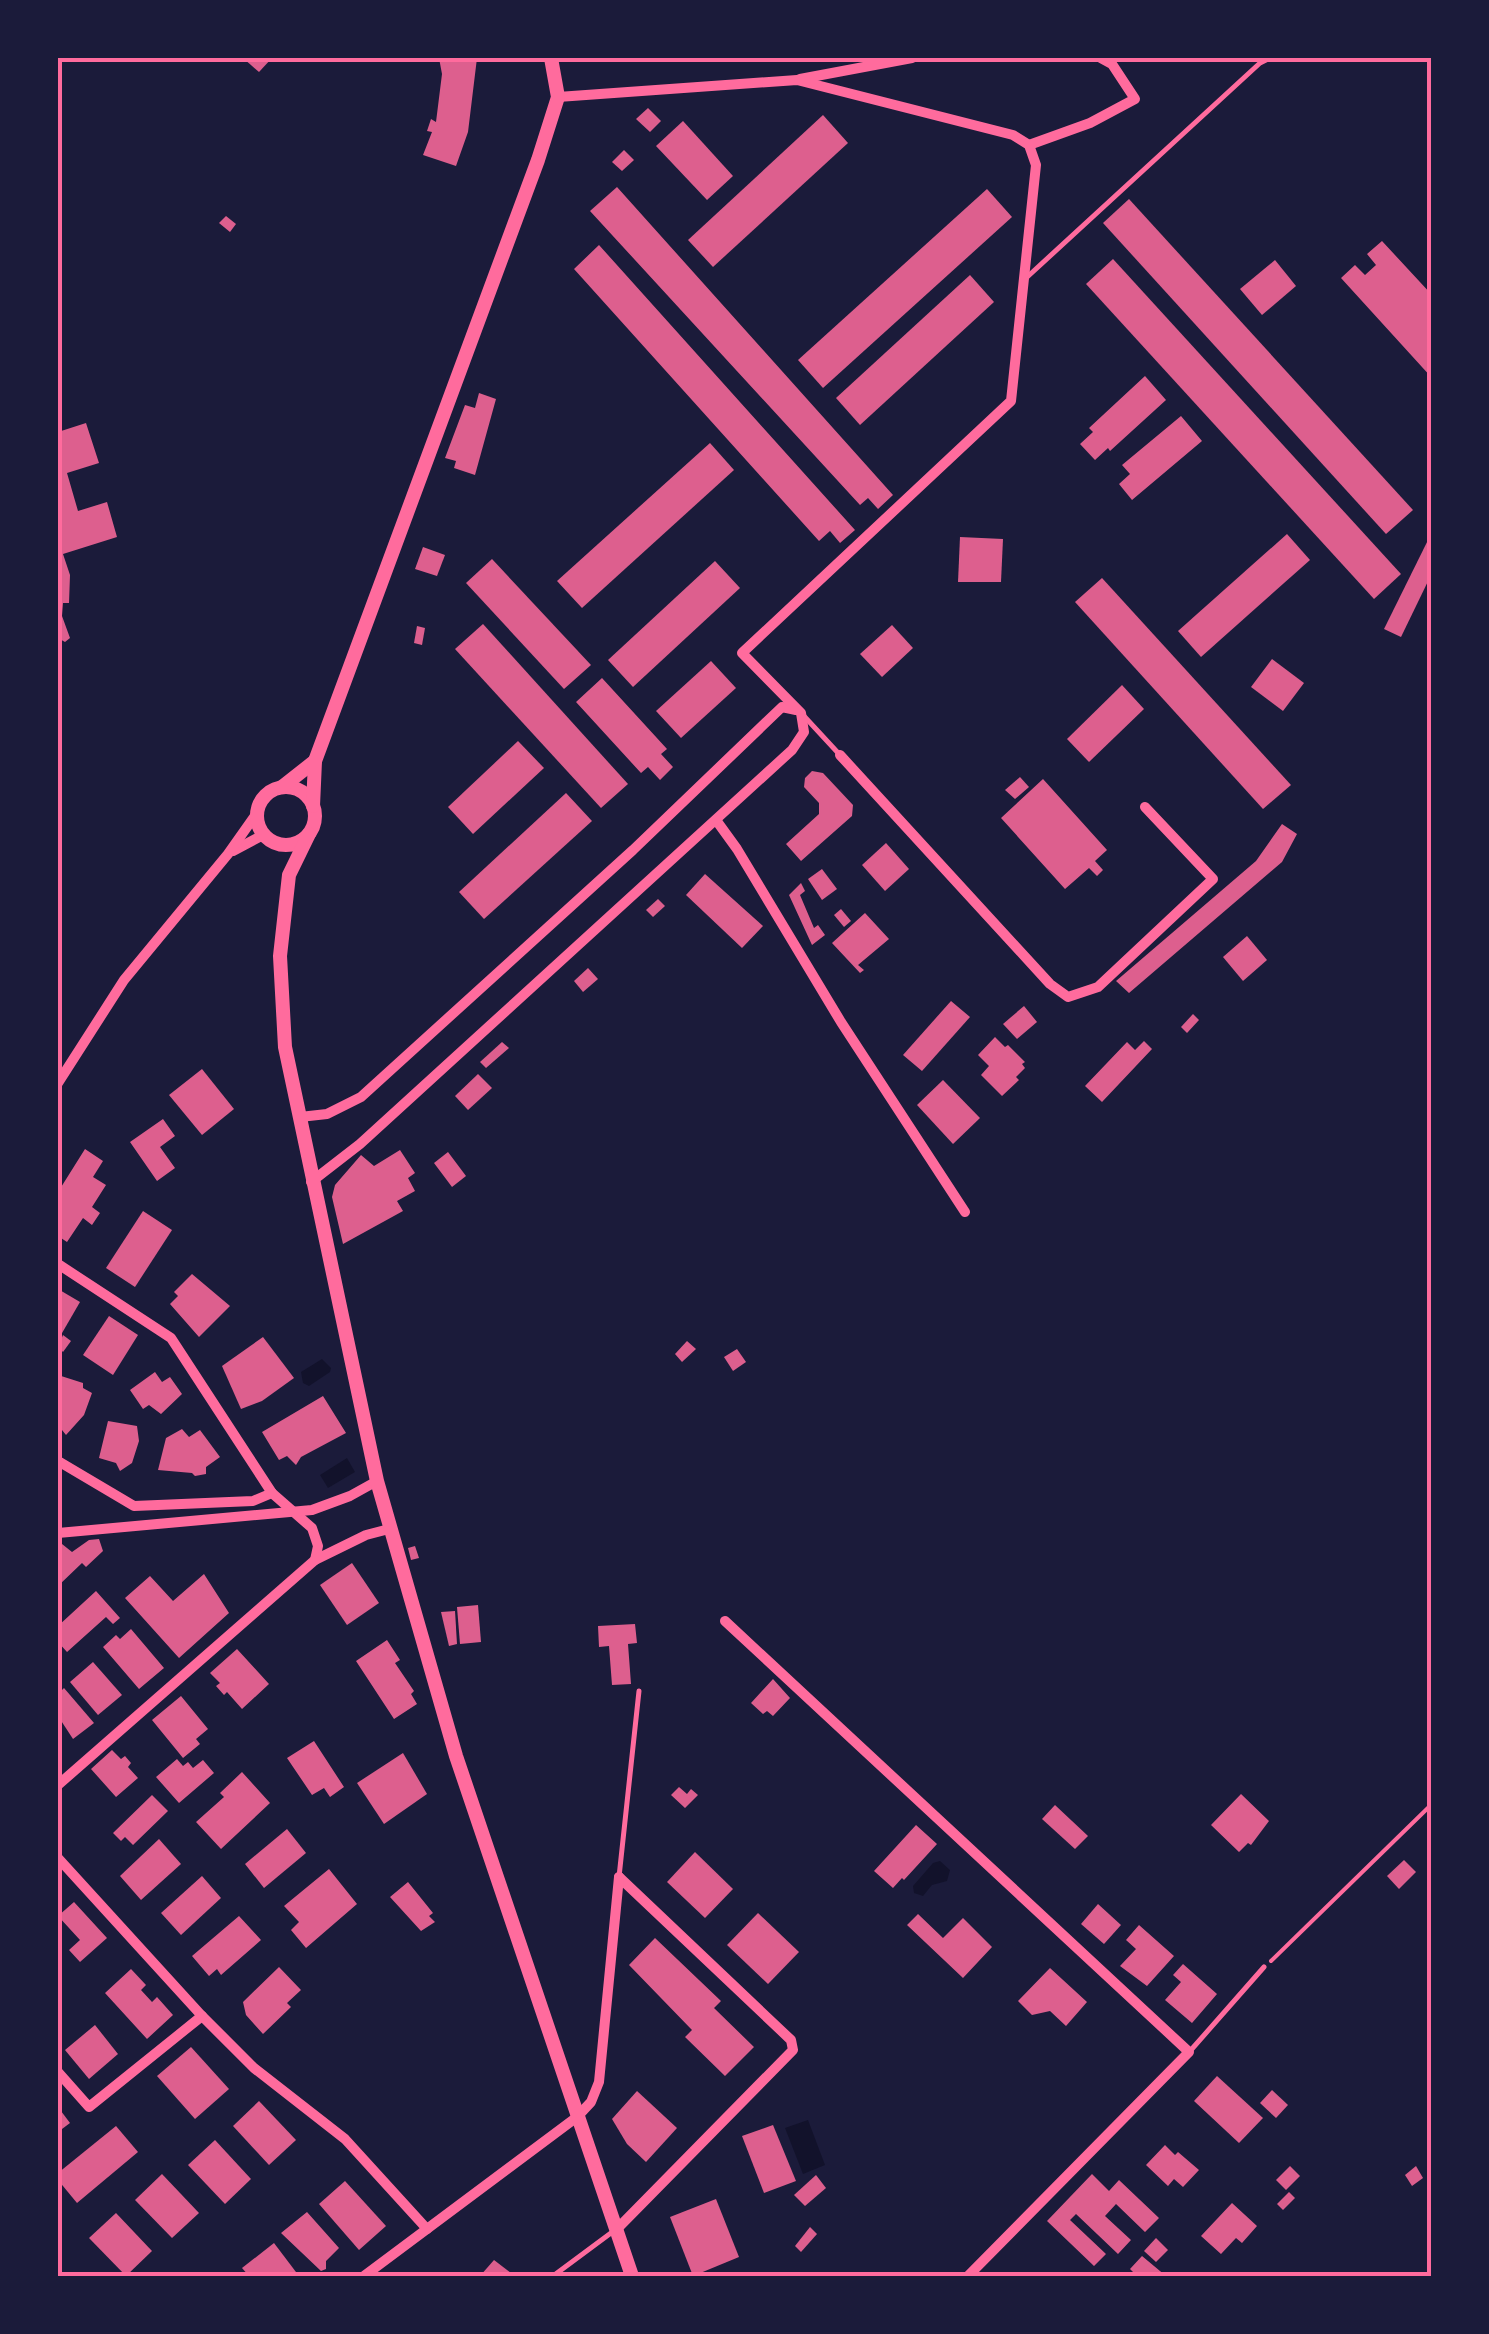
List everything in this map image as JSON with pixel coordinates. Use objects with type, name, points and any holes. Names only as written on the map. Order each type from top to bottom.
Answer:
[{"type":"street","points":[[551,58],[558,97],[538,160],[315,761],[315,816],[289,875],[280,956],[285,1047],[389,1529],[456,1756],[629,2275]]},
{"type":"street","points":[[558,97],[797,80],[912,58]]},
{"type":"street","points":[[1029,146],[1090,123],[1135,98],[1112,64],[1101,58]]},
{"type":"street","points":[[312,1182],[360,1144],[792,750],[804,732],[801,713],[742,652],[1011,402],[1036,164],[1029,146],[1013,136],[797,80]]},
{"type":"street","points":[[300,1117],[327,1114],[361,1097],[646,838],[782,707],[801,713]]},
{"type":"street","points":[[840,755],[1050,984],[1068,996],[1098,987],[1213,880],[1145,806]]},
{"type":"street","points":[[58,1083],[124,980],[228,854],[265,796],[315,761]]},
{"type":"street","points":[[282,787],[301,791],[313,806]]},
{"type":"street","points":[[257,813],[289,875]]},
{"type":"street","points":[[716,820],[738,848],[841,1022],[965,1212]]},
{"type":"street","points":[[228,854],[269,839],[293,844],[309,834]]},
{"type":"street","points":[[58,1264],[172,1338],[272,1492],[312,1528],[318,1546],[315,1560]]},
{"type":"street","points":[[58,1461],[134,1506],[253,1501],[272,1492]]},
{"type":"street","points":[[58,1533],[292,1513],[350,1496],[378,1480]]},
{"type":"street","points":[[58,1786],[315,1560],[354,1540],[389,1529]]},
{"type":"street","points":[[725,1621],[812,1706],[1189,2052],[968,2276]]},
{"type":"street","points":[[58,1858],[202,2016],[254,2068],[345,2139],[427,2229]]},
{"type":"street","points":[[364,2276],[577,2117],[590,2102],[599,2082],[619,1877]]},
{"type":"street","points":[[616,2229],[793,2050],[791,2040],[619,1877]]},
{"type":"street","points":[[58,2072],[88,2107],[202,2016]]},
{"type":"lane","points":[[1023,281],[1270,58]]},
{"type":"lane","points":[[801,713],[840,755]]},
{"type":"lane","points":[[619,1877],[639,1692]]},
{"type":"lane","points":[[1189,2052],[1264,1968]]},
{"type":"lane","points":[[553,2276],[616,2229]]},
{"type":"path","points":[[1264,1968],[1432,1804]]},
{"type":"shaded area","points":[[322,1359],[330,1372],[309,1386],[303,1383],[301,1372]]},
{"type":"shaded area","points":[[347,1458],[355,1472],[328,1488],[320,1475]]},
{"type":"shaded area","points":[[940,1861],[950,1870],[947,1881],[932,1885],[923,1896],[914,1893],[913,1886],[933,1863]]},
{"type":"shaded area","points":[[808,2120],[825,2165],[803,2174],[785,2128]]},
{"type":"building","points":[[243,58],[272,58],[259,72]]},
{"type":"building","points":[[439,58],[477,58],[468,132],[456,166],[423,155],[432,132],[427,131],[431,119],[436,122],[442,74]]},
{"type":"building","points":[[648,108],[661,121],[650,132],[636,119]]},
{"type":"building","points":[[823,115],[848,143],[713,267],[688,240]]},
{"type":"building","points":[[683,121],[733,176],[707,200],[656,146]]},
{"type":"building","points":[[624,150],[634,160],[622,171],[612,162]]},
{"type":"building","points":[[617,187],[893,495],[878,509],[868,498],[860,505],[590,211]]},
{"type":"building","points":[[987,189],[1012,217],[823,388],[798,360]]},
{"type":"building","points":[[1129,199],[1413,510],[1386,534],[1103,223]]},
{"type":"building","points":[[226,216],[236,224],[230,232],[219,223]]},
{"type":"building","points":[[1382,241],[1432,295],[1432,378],[1341,278],[1355,265],[1365,275],[1376,265],[1367,254]]},
{"type":"building","points":[[599,245],[855,530],[840,543],[830,531],[819,541],[574,269]]},
{"type":"building","points":[[1113,259],[1401,574],[1374,599],[1086,284]]},
{"type":"building","points":[[1275,260],[1296,286],[1262,315],[1240,289]]},
{"type":"building","points":[[970,275],[994,302],[860,425],[836,398]]},
{"type":"building","points":[[1145,376],[1166,400],[1095,460],[1080,444],[1093,432],[1089,428]]},
{"type":"building","points":[[479,393],[496,399],[475,475],[454,468],[456,461],[445,458],[465,405],[475,408]]},
{"type":"building","points":[[1181,416],[1202,441],[1132,500],[1119,484],[1130,474],[1122,465]]},
{"type":"building","points":[[86,423],[99,463],[67,473],[78,511],[107,502],[117,537],[63,554],[70,575],[69,603],[63,603],[62,616],[70,638],[65,642],[58,638],[58,432]]},
{"type":"building","points":[[710,443],[734,470],[582,608],[557,581]]},
{"type":"building","points":[[1432,532],[1432,573],[1401,637],[1384,629]]},
{"type":"building","points":[[1287,534],[1310,560],[1201,657],[1178,631]]},
{"type":"building","points":[[960,537],[1003,539],[1001,582],[958,582]]},
{"type":"building","points":[[423,547],[445,555],[437,576],[415,569]]},
{"type":"building","points":[[492,559],[591,665],[564,689],[466,583]]},
{"type":"building","points":[[715,561],[740,588],[633,687],[608,660]]},
{"type":"building","points":[[1102,578],[1291,785],[1263,809],[1075,602]]},
{"type":"building","points":[[483,624],[628,784],[601,808],[455,649]]},
{"type":"building","points":[[892,625],[913,648],[882,677],[860,654]]},
{"type":"building","points":[[417,626],[425,628],[422,645],[414,643]]},
{"type":"building","points":[[1272,659],[1304,683],[1283,711],[1251,687]]},
{"type":"building","points":[[711,661],[736,688],[681,738],[656,711]]},
{"type":"building","points":[[602,678],[667,749],[661,754],[673,767],[660,780],[648,767],[641,773],[576,702]]},
{"type":"building","points":[[1122,685],[1144,709],[1089,762],[1067,739]]},
{"type":"building","points":[[518,741],[544,768],[473,834],[448,807]]},
{"type":"building","points":[[812,771],[823,773],[853,805],[852,816],[801,861],[786,844],[819,814],[819,803],[804,787],[805,778]]},
{"type":"building","points":[[1020,777],[1029,787],[1015,799],[1005,790]]},
{"type":"building","points":[[1043,779],[1107,850],[1095,861],[1103,870],[1097,876],[1089,868],[1065,889],[1001,818]]},
{"type":"building","points":[[566,793],[592,821],[484,919],[459,892]]},
{"type":"building","points":[[1282,824],[1297,834],[1282,862],[1129,993],[1116,981],[1256,861]]},
{"type":"building","points":[[886,843],[909,869],[885,891],[862,865]]},
{"type":"building","points":[[822,869],[837,889],[822,900],[808,879]]},
{"type":"building","points":[[705,874],[763,926],[742,948],[686,895]]},
{"type":"building","points":[[801,883],[805,891],[800,895],[814,928],[818,925],[825,935],[812,945],[789,895]]},
{"type":"building","points":[[658,899],[665,906],[653,917],[646,910]]},
{"type":"building","points":[[841,909],[851,921],[844,927],[834,915]]},
{"type":"building","points":[[865,913],[889,939],[858,965],[864,970],[860,973],[832,943]]},
{"type":"building","points":[[1247,936],[1267,960],[1243,981],[1223,957]]},
{"type":"building","points":[[588,968],[598,979],[583,992],[574,981]]},
{"type":"building","points":[[951,1001],[970,1017],[922,1071],[903,1055]]},
{"type":"building","points":[[1024,1006],[1037,1022],[1017,1039],[1003,1024]]},
{"type":"building","points":[[1193,1014],[1199,1020],[1187,1033],[1181,1027]]},
{"type":"building","points":[[995,1037],[1025,1062],[1025,1068],[1016,1077],[1019,1080],[1002,1096],[981,1075],[989,1066],[978,1055]]},
{"type":"building","points":[[1144,1041],[1152,1049],[1102,1102],[1085,1086],[1127,1042],[1135,1050]]},
{"type":"building","points":[[502,1042],[509,1048],[486,1068],[480,1062]]},
{"type":"building","points":[[202,1069],[234,1109],[202,1135],[169,1095]]},
{"type":"building","points":[[478,1074],[492,1088],[468,1110],[455,1096]]},
{"type":"building","points":[[943,1080],[980,1118],[953,1144],[917,1105]]},
{"type":"building","points":[[163,1119],[175,1136],[160,1147],[175,1168],[157,1181],[130,1142]]},
{"type":"building","points":[[85,1149],[103,1161],[93,1177],[106,1185],[92,1207],[100,1213],[92,1225],[83,1218],[67,1242],[58,1236],[58,1192]]},
{"type":"building","points":[[400,1150],[415,1173],[408,1178],[415,1191],[397,1201],[403,1211],[343,1244],[332,1197],[335,1185],[361,1155],[374,1166]]},
{"type":"building","points":[[448,1152],[466,1176],[452,1187],[434,1163]]},
{"type":"building","points":[[143,1211],[172,1230],[135,1287],[106,1268]]},
{"type":"building","points":[[192,1274],[230,1306],[199,1337],[170,1304],[178,1296],[174,1292]]},
{"type":"building","points":[[58,1289],[80,1302],[58,1340]]},
{"type":"building","points":[[109,1316],[138,1335],[113,1375],[83,1355]]},
{"type":"building","points":[[63,1335],[71,1341],[63,1352],[58,1347]]},
{"type":"building","points":[[263,1337],[294,1378],[262,1401],[241,1409],[222,1366]]},
{"type":"building","points":[[687,1341],[696,1349],[682,1362],[675,1354]]},
{"type":"building","points":[[737,1349],[746,1362],[733,1371],[724,1357]]},
{"type":"building","points":[[155,1372],[162,1382],[170,1377],[182,1394],[161,1414],[149,1405],[143,1409],[130,1390]]},
{"type":"building","points":[[58,1375],[83,1383],[83,1388],[92,1393],[84,1415],[66,1435],[58,1425]]},
{"type":"building","points":[[323,1396],[346,1433],[301,1457],[296,1465],[287,1456],[279,1460],[262,1432]]},
{"type":"building","points":[[108,1421],[137,1426],[139,1441],[132,1463],[120,1471],[116,1463],[99,1458]]},
{"type":"building","points":[[182,1429],[189,1437],[200,1430],[220,1457],[206,1467],[206,1474],[158,1470],[166,1438]]},
{"type":"building","points":[[99,1539],[103,1551],[86,1567],[82,1563],[58,1586],[58,1545],[72,1552],[89,1540]]},
{"type":"building","points":[[415,1546],[419,1558],[411,1560],[408,1548]]},
{"type":"building","points":[[352,1563],[379,1603],[347,1625],[320,1585]]},
{"type":"building","points":[[204,1574],[229,1613],[179,1658],[125,1598],[150,1576],[173,1601]]},
{"type":"building","points":[[96,1591],[120,1618],[113,1624],[106,1617],[67,1652],[58,1642],[58,1626]]},
{"type":"building","points":[[478,1605],[481,1642],[460,1644],[457,1607]]},
{"type":"building","points":[[455,1611],[457,1644],[449,1646],[441,1612]]},
{"type":"building","points":[[635,1624],[637,1643],[628,1644],[631,1684],[612,1685],[609,1646],[599,1647],[598,1626]]},
{"type":"building","points":[[131,1629],[164,1668],[139,1689],[103,1647],[116,1635],[120,1639]]},
{"type":"building","points":[[387,1640],[400,1660],[395,1663],[414,1691],[411,1694],[417,1704],[394,1719],[356,1661]]},
{"type":"building","points":[[237,1649],[269,1684],[242,1709],[216,1686],[220,1683],[210,1673]]},
{"type":"building","points":[[93,1662],[122,1695],[98,1715],[70,1682]]},
{"type":"building","points":[[773,1679],[790,1698],[773,1716],[767,1711],[763,1714],[751,1703]]},
{"type":"building","points":[[64,1688],[94,1723],[73,1739],[58,1716],[58,1694]]},
{"type":"building","points":[[181,1696],[208,1729],[196,1739],[200,1744],[183,1758],[152,1720]]},
{"type":"building","points":[[314,1741],[344,1787],[330,1797],[324,1788],[312,1795],[287,1758]]},
{"type":"building","points":[[112,1750],[121,1759],[125,1756],[131,1763],[128,1767],[138,1778],[116,1797],[91,1769]]},
{"type":"building","points":[[403,1753],[427,1794],[384,1824],[357,1783]]},
{"type":"building","points":[[177,1759],[183,1766],[188,1762],[193,1768],[203,1760],[214,1773],[179,1803],[156,1777]]},
{"type":"building","points":[[242,1772],[270,1803],[221,1849],[196,1822],[224,1797],[220,1793]]},
{"type":"building","points":[[679,1787],[687,1794],[691,1789],[698,1795],[685,1808],[671,1795]]},
{"type":"building","points":[[1241,1794],[1269,1821],[1251,1845],[1248,1843],[1239,1852],[1211,1825]]},
{"type":"building","points":[[152,1795],[168,1811],[133,1845],[125,1837],[121,1841],[113,1833]]},
{"type":"building","points":[[1055,1805],[1088,1836],[1075,1849],[1042,1819]]},
{"type":"building","points":[[916,1825],[937,1844],[893,1888],[874,1871]]},
{"type":"building","points":[[287,1829],[306,1853],[264,1888],[245,1864]]},
{"type":"building","points":[[159,1839],[181,1864],[141,1900],[120,1876]]},
{"type":"building","points":[[695,1852],[733,1889],[705,1918],[667,1882]]},
{"type":"building","points":[[1404,1860],[1416,1872],[1399,1889],[1387,1876]]},
{"type":"building","points":[[329,1869],[357,1904],[306,1948],[291,1930],[299,1922],[284,1906]]},
{"type":"building","points":[[202,1876],[221,1898],[181,1935],[161,1913]]},
{"type":"building","points":[[408,1882],[433,1913],[429,1916],[435,1922],[421,1931],[390,1897]]},
{"type":"building","points":[[74,1902],[107,1938],[80,1962],[69,1950],[80,1940],[58,1916]]},
{"type":"building","points":[[1098,1904],[1121,1925],[1104,1944],[1081,1924]]},
{"type":"building","points":[[758,1913],[799,1952],[768,1984],[727,1945]]},
{"type":"building","points":[[918,1914],[943,1938],[963,1918],[992,1947],[963,1978],[907,1925]]},
{"type":"building","points":[[239,1916],[261,1940],[221,1975],[217,1969],[209,1976],[192,1956]]},
{"type":"building","points":[[1139,1925],[1174,1956],[1147,1986],[1120,1966],[1136,1949],[1126,1940]]},
{"type":"building","points":[[655,1938],[721,2001],[714,2008],[754,2047],[725,2076],[685,2037],[692,2030],[629,1965]]},
{"type":"building","points":[[1183,1964],[1217,1994],[1192,2023],[1165,2000],[1181,1982],[1173,1975]]},
{"type":"building","points":[[279,1967],[301,1990],[287,2003],[291,2007],[263,2034],[246,2015],[243,2002]]},
{"type":"building","points":[[1050,1968],[1087,2002],[1066,2026],[1050,2011],[1032,2015],[1018,2001]]},
{"type":"building","points":[[131,1969],[146,1985],[141,1990],[152,2002],[157,1997],[173,2015],[147,2039],[105,1993]]},
{"type":"building","points":[[95,2025],[118,2054],[89,2079],[65,2050]]},
{"type":"building","points":[[191,2047],[229,2089],[195,2119],[157,2076]]},
{"type":"building","points":[[1217,2076],[1263,2118],[1239,2143],[1194,2101]]},
{"type":"building","points":[[1272,2090],[1288,2105],[1276,2118],[1260,2103]]},
{"type":"building","points":[[637,2091],[677,2128],[646,2162],[627,2144],[612,2119]]},
{"type":"building","points":[[259,2101],[296,2140],[269,2165],[233,2126]]},
{"type":"building","points":[[58,2107],[70,2123],[58,2132]]},
{"type":"building","points":[[773,2125],[796,2181],[764,2193],[742,2136]]},
{"type":"building","points":[[116,2126],[138,2152],[77,2203],[58,2180],[58,2173]]},
{"type":"building","points":[[215,2140],[251,2179],[225,2204],[188,2165]]},
{"type":"building","points":[[1165,2145],[1199,2170],[1183,2187],[1174,2179],[1168,2186],[1146,2165]]},
{"type":"building","points":[[1290,2166],[1300,2176],[1286,2190],[1276,2180]]},
{"type":"building","points":[[1416,2166],[1423,2178],[1412,2186],[1405,2175]]},
{"type":"building","points":[[162,2174],[199,2213],[172,2238],[135,2200]]},
{"type":"building","points":[[1092,2174],[1109,2191],[1119,2180],[1159,2218],[1145,2232],[1116,2204],[1105,2216],[1131,2240],[1118,2254],[1076,2214],[1070,2220],[1106,2254],[1094,2266],[1047,2221]]},
{"type":"building","points":[[816,2175],[826,2188],[805,2206],[794,2195]]},
{"type":"building","points":[[345,2181],[386,2226],[359,2250],[319,2204]]},
{"type":"building","points":[[1289,2192],[1295,2198],[1283,2210],[1277,2204]]},
{"type":"building","points":[[716,2199],[739,2257],[693,2276],[670,2217]]},
{"type":"building","points":[[1232,2203],[1257,2226],[1242,2243],[1236,2238],[1221,2254],[1201,2236]]},
{"type":"building","points":[[307,2212],[339,2248],[321,2271],[281,2233]]},
{"type":"building","points":[[116,2213],[152,2251],[126,2276],[89,2238]]},
{"type":"building","points":[[810,2227],[817,2234],[801,2252],[795,2246]]},
{"type":"building","points":[[1156,2238],[1168,2250],[1156,2262],[1144,2251]]},
{"type":"building","points":[[274,2243],[299,2276],[249,2276],[242,2268]]},
{"type":"building","points":[[1142,2256],[1166,2276],[1131,2276],[1134,2273],[1130,2269]]},
{"type":"building","points":[[494,2260],[515,2276],[480,2276]]}]
